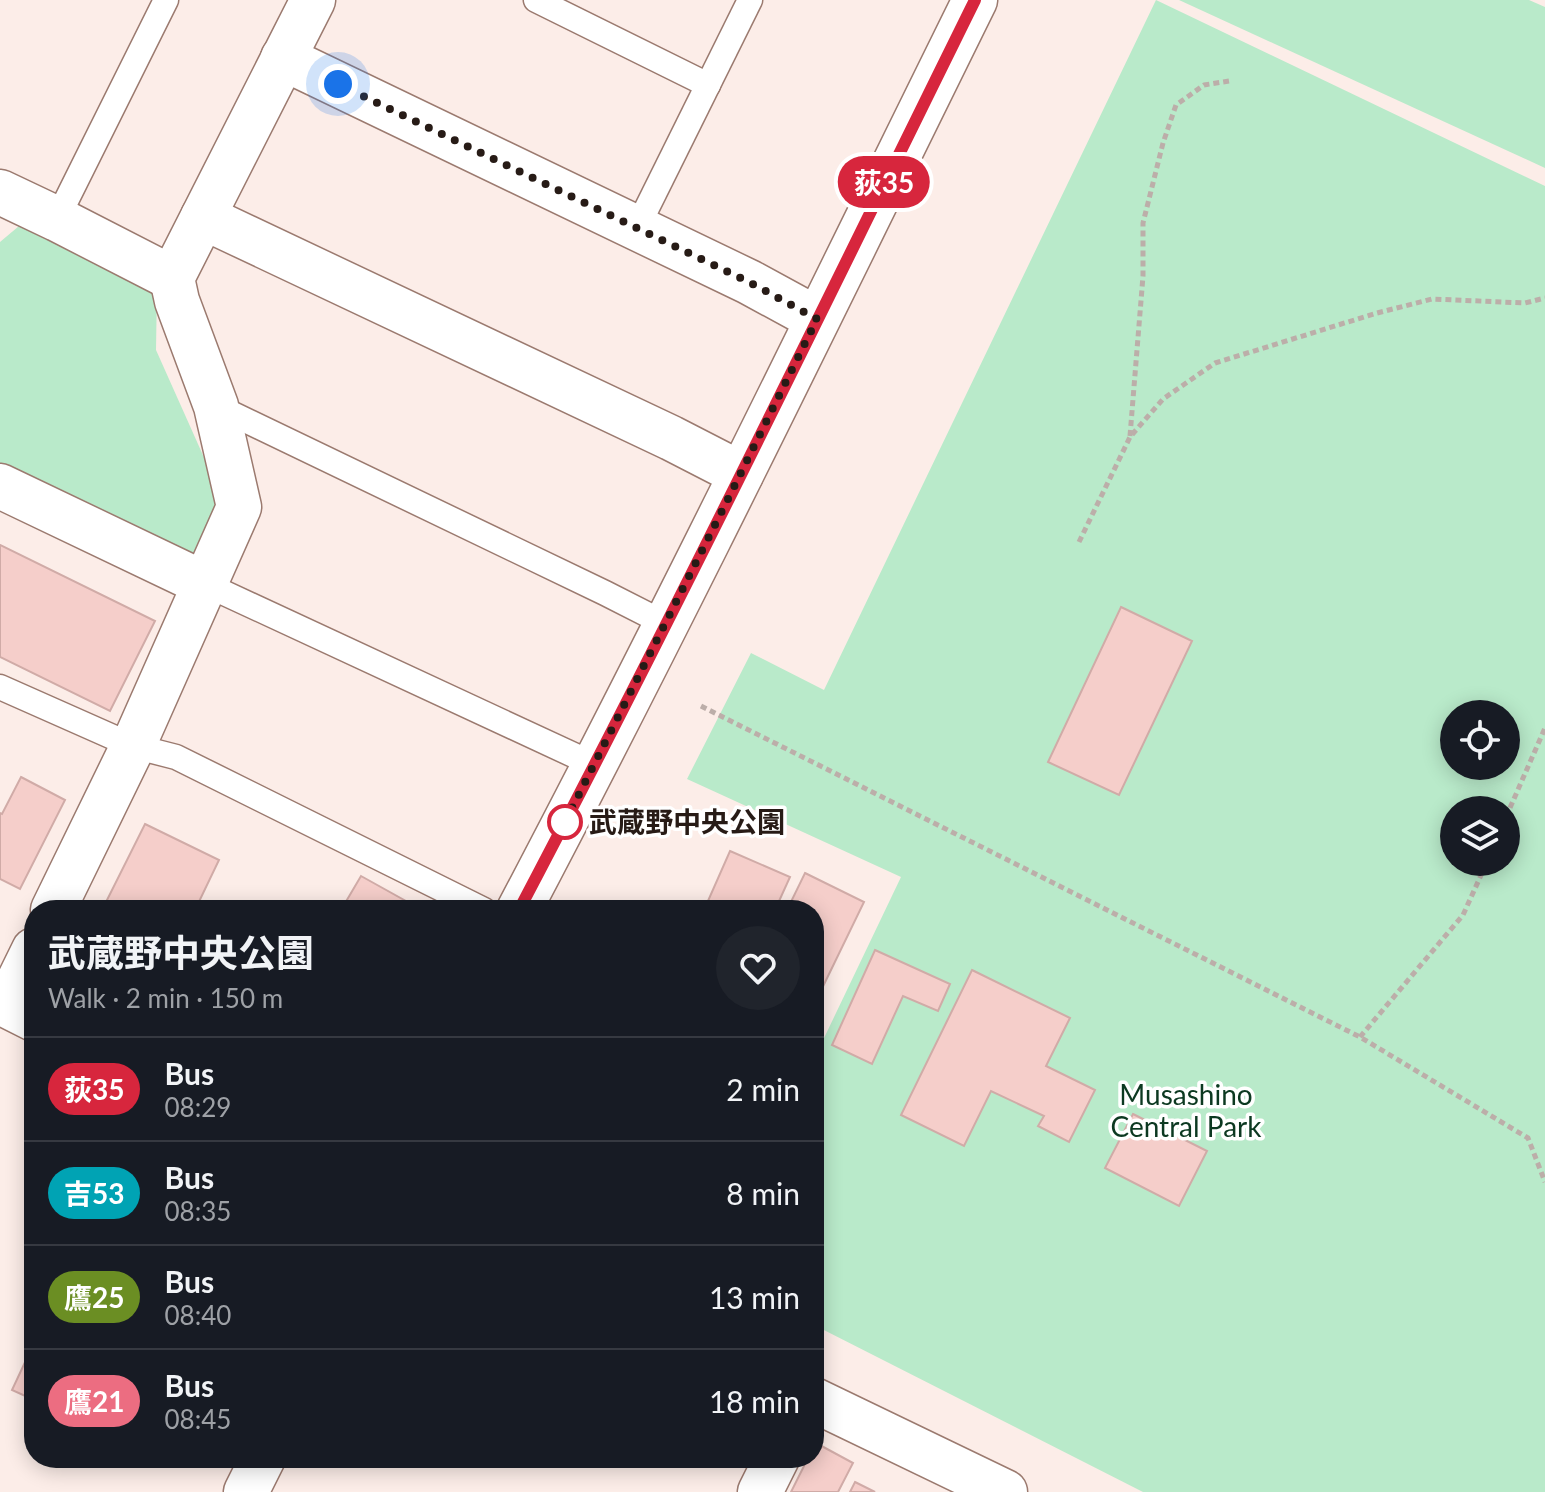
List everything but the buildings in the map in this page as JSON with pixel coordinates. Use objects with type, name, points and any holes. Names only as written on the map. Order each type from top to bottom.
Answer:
[{"type":"street","points":[[58,900],[133,746],[239,507],[216,406],[177,301],[172,278],[313,0]]},
{"type":"street","points":[[524,900],[666,624],[975,0]]},
{"type":"street","points":[[283,58],[749,282],[817,319]]},
{"type":"street","points":[[21,211],[172,278]]},
{"type":"street","points":[[203,217],[741,474]]},
{"type":"street","points":[[0,486],[205,584]]},
{"type":"street","points":[[14,1009],[24,980]]},
{"type":"street","points":[[824,1405],[1005,1492]]},
{"type":"street","points":[[246,1492],[258,1468]]},
{"type":"street","points":[[760,1492],[772,1468]]},
{"type":"lane","points":[[21,211],[166,0]]},
{"type":"lane","points":[[536,0],[708,85]]},
{"type":"lane","points":[[637,228],[750,0]]},
{"type":"lane","points":[[216,406],[666,624]]},
{"type":"lane","points":[[205,584],[595,765]]},
{"type":"lane","points":[[0,687],[133,746],[176,757],[464,900]]},
{"type":"path","points":[[1130,437],[1143,276],[1143,223],[1163,143],[1176,105],[1204,85],[1229,81]]},
{"type":"path","points":[[1079,542],[1130,437],[1163,399],[1215,363],[1432,299],[1525,303],[1545,298]]},
{"type":"path","points":[[701,706],[1360,1037],[1528,1138],[1545,1182]]},
{"type":"path","points":[[1515,796],[1545,728]]},
{"type":"path","points":[[1360,1037],[1463,915],[1481,876]]},
{"type":"green space","name":"Musashino Central Park","points":[[1156,0],[1545,186],[1545,1492],[1143,1492],[824,1330],[824,1038],[901,877],[687,779],[751,653],[824,690]]},
{"type":"green space","points":[[1179,0],[1529,0],[1545,7],[1545,168]]},
{"type":"green space","points":[[25,221],[157,288],[156,350],[227,509],[200,569],[0,470],[0,242]]},
{"type":"bus line","name":"荻35","points":[[524,900],[595,765],[975,0]]},
{"type":"place","name":"武蔵野中央公園","points":[[565,822]]},
{"type":"route","points":[[338,84],[749,282],[817,319],[565,822]]}]
